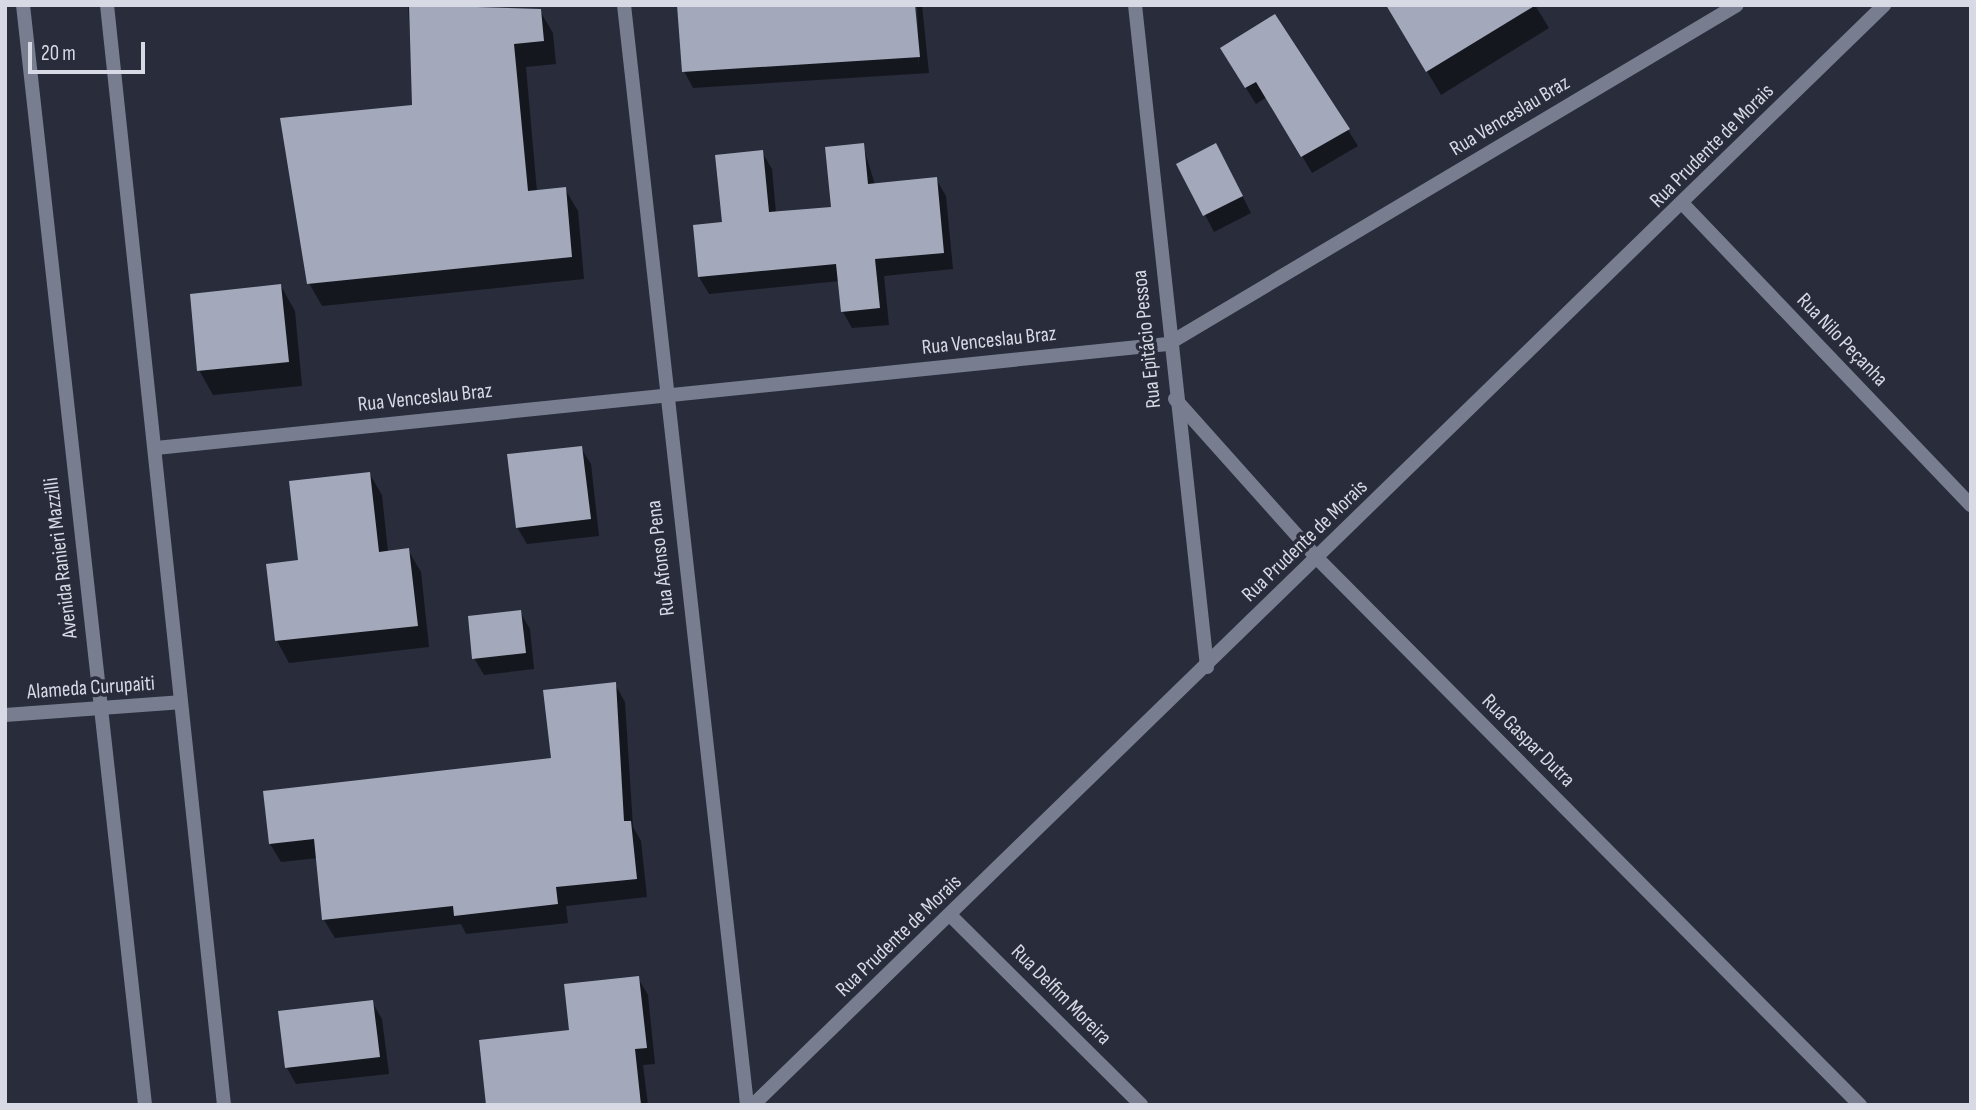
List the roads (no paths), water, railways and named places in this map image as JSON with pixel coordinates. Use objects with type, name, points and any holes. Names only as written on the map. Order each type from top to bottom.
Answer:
[{"type":"street","name":"Avenida Ranieri Mazzilli","points":[[23,5],[145,1105]]},
{"type":"street","points":[[107,5],[224,1105]]},
{"type":"street","name":"Rua Afonso Pena","points":[[624,5],[663,393],[747,1105]]},
{"type":"street","name":"Rua Epitácio Pessoa","points":[[1135,5],[1168,344],[1208,667]]},
{"type":"street","name":"Rua Venceslau Braz","points":[[156,448],[663,393],[1168,344],[1737,5]]},
{"type":"street","name":"Rua Prudente de Morais","points":[[753,1105],[1208,667],[1884,5]]},
{"type":"street","name":"Rua Nilo Peçanha","points":[[1683,204],[1971,505]]},
{"type":"street","name":"Rua Gaspar Dutra","points":[[1175,399],[1317,558],[1860,1105]]},
{"type":"street","name":"Alameda Curupaiti","points":[[5,715],[101,711],[180,702]]},
{"type":"street","name":"Rua Delfim Moreira","points":[[951,916],[1141,1105]]}]
